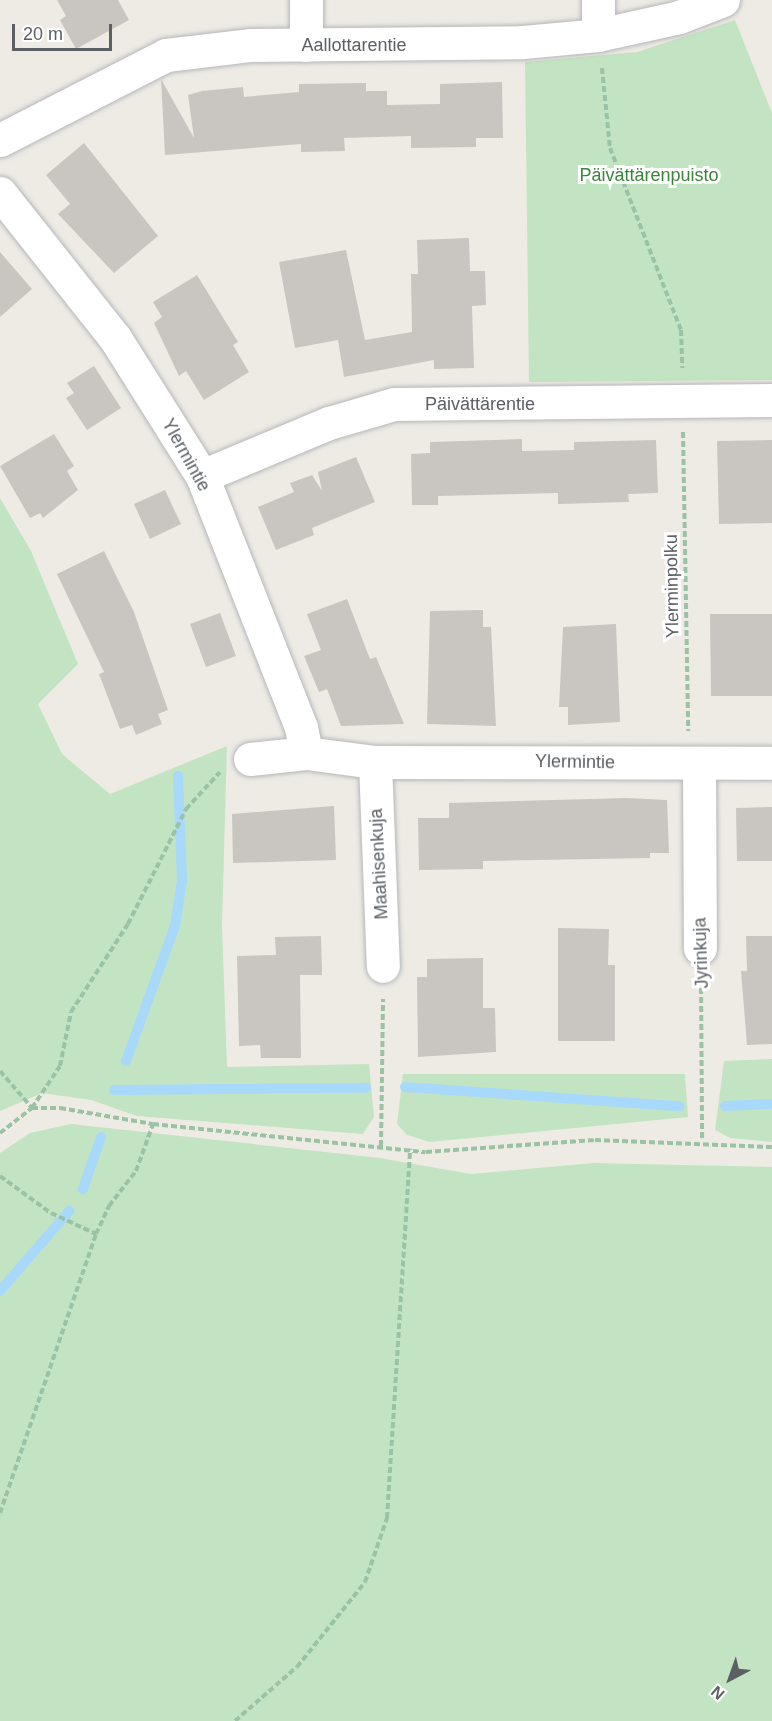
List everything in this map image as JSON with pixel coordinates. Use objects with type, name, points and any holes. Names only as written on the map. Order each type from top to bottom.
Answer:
[{"type":"street","points":[[306,0],[306,45]]},
{"type":"street","points":[[598,0],[598,35]]},
{"type":"street","name":"Aallottarentie","points":[[0,141],[156,58],[306,45],[471,44],[598,35],[679,17],[723,0]]},
{"type":"street","name":"Ylermintie","points":[[0,193],[115,338],[202,476],[301,727],[306,753]]},
{"type":"street","name":"Päivättärentie","points":[[202,476],[329,423],[394,404],[682,403],[772,400]]},
{"type":"street","name":"Ylermintie","points":[[250,759],[306,753],[375,762],[699,765],[772,763]]},
{"type":"street","name":"Maahisenkuja","points":[[375,762],[383,966]]},
{"type":"street","name":"Jyrinkuja","points":[[699,765],[700,948]]},
{"type":"path","name":"Ylerminpolku","points":[[598,35],[610,148],[681,330],[688,742],[699,765]]},
{"type":"path","points":[[0,1133],[32,1108],[60,1066],[71,1012],[128,924],[186,808],[214,774],[250,759]]},
{"type":"path","name":"Jyrinkuja","points":[[700,948],[702,1141]]},
{"type":"path","points":[[381,1146],[383,966]]},
{"type":"path","points":[[0,1071],[32,1108],[153,1124],[410,1149],[595,1140],[702,1141],[772,1148]]},
{"type":"path","points":[[0,1513],[96,1234],[109,1206],[136,1171],[153,1124]]},
{"type":"path","points":[[235,1721],[297,1667],[365,1582],[387,1518],[410,1149]]},
{"type":"path","points":[[0,1176],[56,1216],[96,1234]]},
{"type":"green space","name":"Päivättärenpuisto","points":[[735,20],[772,113],[772,380],[529,382],[525,62],[637,52]]},
{"type":"green space","points":[[0,498],[31,551],[78,664],[38,704],[62,754],[110,794],[227,746],[222,925],[227,1067],[369,1064],[374,1117],[363,1134],[137,1116],[91,1100],[42,1093],[0,1111]]},
{"type":"green space","points":[[772,1059],[772,1142],[730,1138],[715,1130],[724,1061]]},
{"type":"green space","points":[[403,1074],[685,1074],[688,1117],[430,1142],[407,1135],[397,1124]]},
{"type":"green space","points":[[71,1124],[380,1158],[471,1174],[593,1163],[772,1167],[772,1721],[0,1721],[0,1153],[30,1133]]},
{"type":"building","points":[[57,0],[118,0],[129,20],[76,49],[60,20],[66,16]]},
{"type":"building","points":[[161,79],[194,138],[188,95],[202,91],[243,87],[244,97],[299,92],[299,84],[366,83],[366,91],[387,91],[387,105],[440,104],[440,84],[502,82],[503,138],[476,138],[476,147],[411,148],[411,136],[344,138],[345,151],[301,152],[301,144],[165,155]]},
{"type":"building","points":[[84,143],[158,236],[114,273],[58,214],[70,204],[46,175]]},
{"type":"building","points":[[469,238],[470,271],[485,271],[486,305],[472,306],[474,368],[434,369],[434,360],[344,377],[338,340],[295,348],[279,262],[346,250],[365,340],[412,332],[411,274],[418,274],[417,240]]},
{"type":"building","points":[[0,252],[32,289],[0,317]]},
{"type":"building","points":[[197,275],[238,342],[233,345],[249,372],[204,400],[186,371],[179,376],[154,323],[162,317],[153,302]]},
{"type":"building","points":[[94,366],[121,408],[87,430],[66,398],[74,393],[67,383]]},
{"type":"building","points":[[54,434],[74,466],[67,471],[78,490],[43,518],[40,513],[30,518],[0,466]]},
{"type":"building","points":[[522,439],[522,451],[574,450],[574,442],[656,440],[658,493],[628,494],[629,502],[558,504],[558,493],[438,496],[438,505],[412,505],[411,454],[430,453],[430,442]]},
{"type":"building","points":[[772,440],[772,523],[719,524],[717,441]]},
{"type":"building","points":[[356,457],[375,502],[312,528],[314,535],[276,550],[258,507],[294,492],[290,483],[312,475],[322,491],[318,472]]},
{"type":"building","points":[[165,490],[181,524],[150,539],[134,504]]},
{"type":"building","points":[[104,551],[134,612],[168,710],[158,714],[162,724],[136,735],[132,725],[120,729],[99,674],[104,672],[57,574]]},
{"type":"building","points":[[347,599],[370,659],[376,657],[404,724],[341,726],[327,689],[319,692],[304,656],[321,650],[307,614]]},
{"type":"building","points":[[483,610],[483,627],[491,627],[496,726],[427,724],[430,611]]},
{"type":"building","points":[[220,613],[236,656],[206,667],[190,624]]},
{"type":"building","points":[[710,614],[772,614],[772,696],[711,696]]},
{"type":"building","points":[[616,624],[620,722],[568,725],[568,707],[559,707],[563,627]]},
{"type":"building","points":[[627,798],[667,800],[669,853],[650,853],[650,858],[483,861],[483,869],[419,870],[418,818],[449,818],[449,803]]},
{"type":"building","points":[[334,806],[336,860],[233,863],[232,814]]},
{"type":"building","points":[[772,807],[772,861],[737,861],[736,808]]},
{"type":"building","points":[[558,928],[609,929],[608,965],[615,965],[615,1041],[558,1041]]},
{"type":"building","points":[[321,936],[322,975],[300,975],[301,1058],[261,1058],[260,1045],[239,1046],[237,956],[276,955],[275,937]]},
{"type":"building","points":[[746,936],[772,936],[772,1044],[747,1045],[741,971],[747,971]]},
{"type":"building","points":[[483,958],[483,1008],[495,1008],[496,1052],[418,1057],[417,977],[427,977],[427,959]]},
{"type":"waterway","points":[[126,1061],[175,926],[182,880],[178,776]]},
{"type":"waterway","points":[[405,1087],[679,1106]]},
{"type":"waterway","points":[[114,1090],[366,1088]]},
{"type":"waterway","points":[[725,1106],[772,1104]]},
{"type":"waterway","points":[[83,1189],[101,1137]]},
{"type":"waterway","points":[[0,1291],[69,1211]]}]
